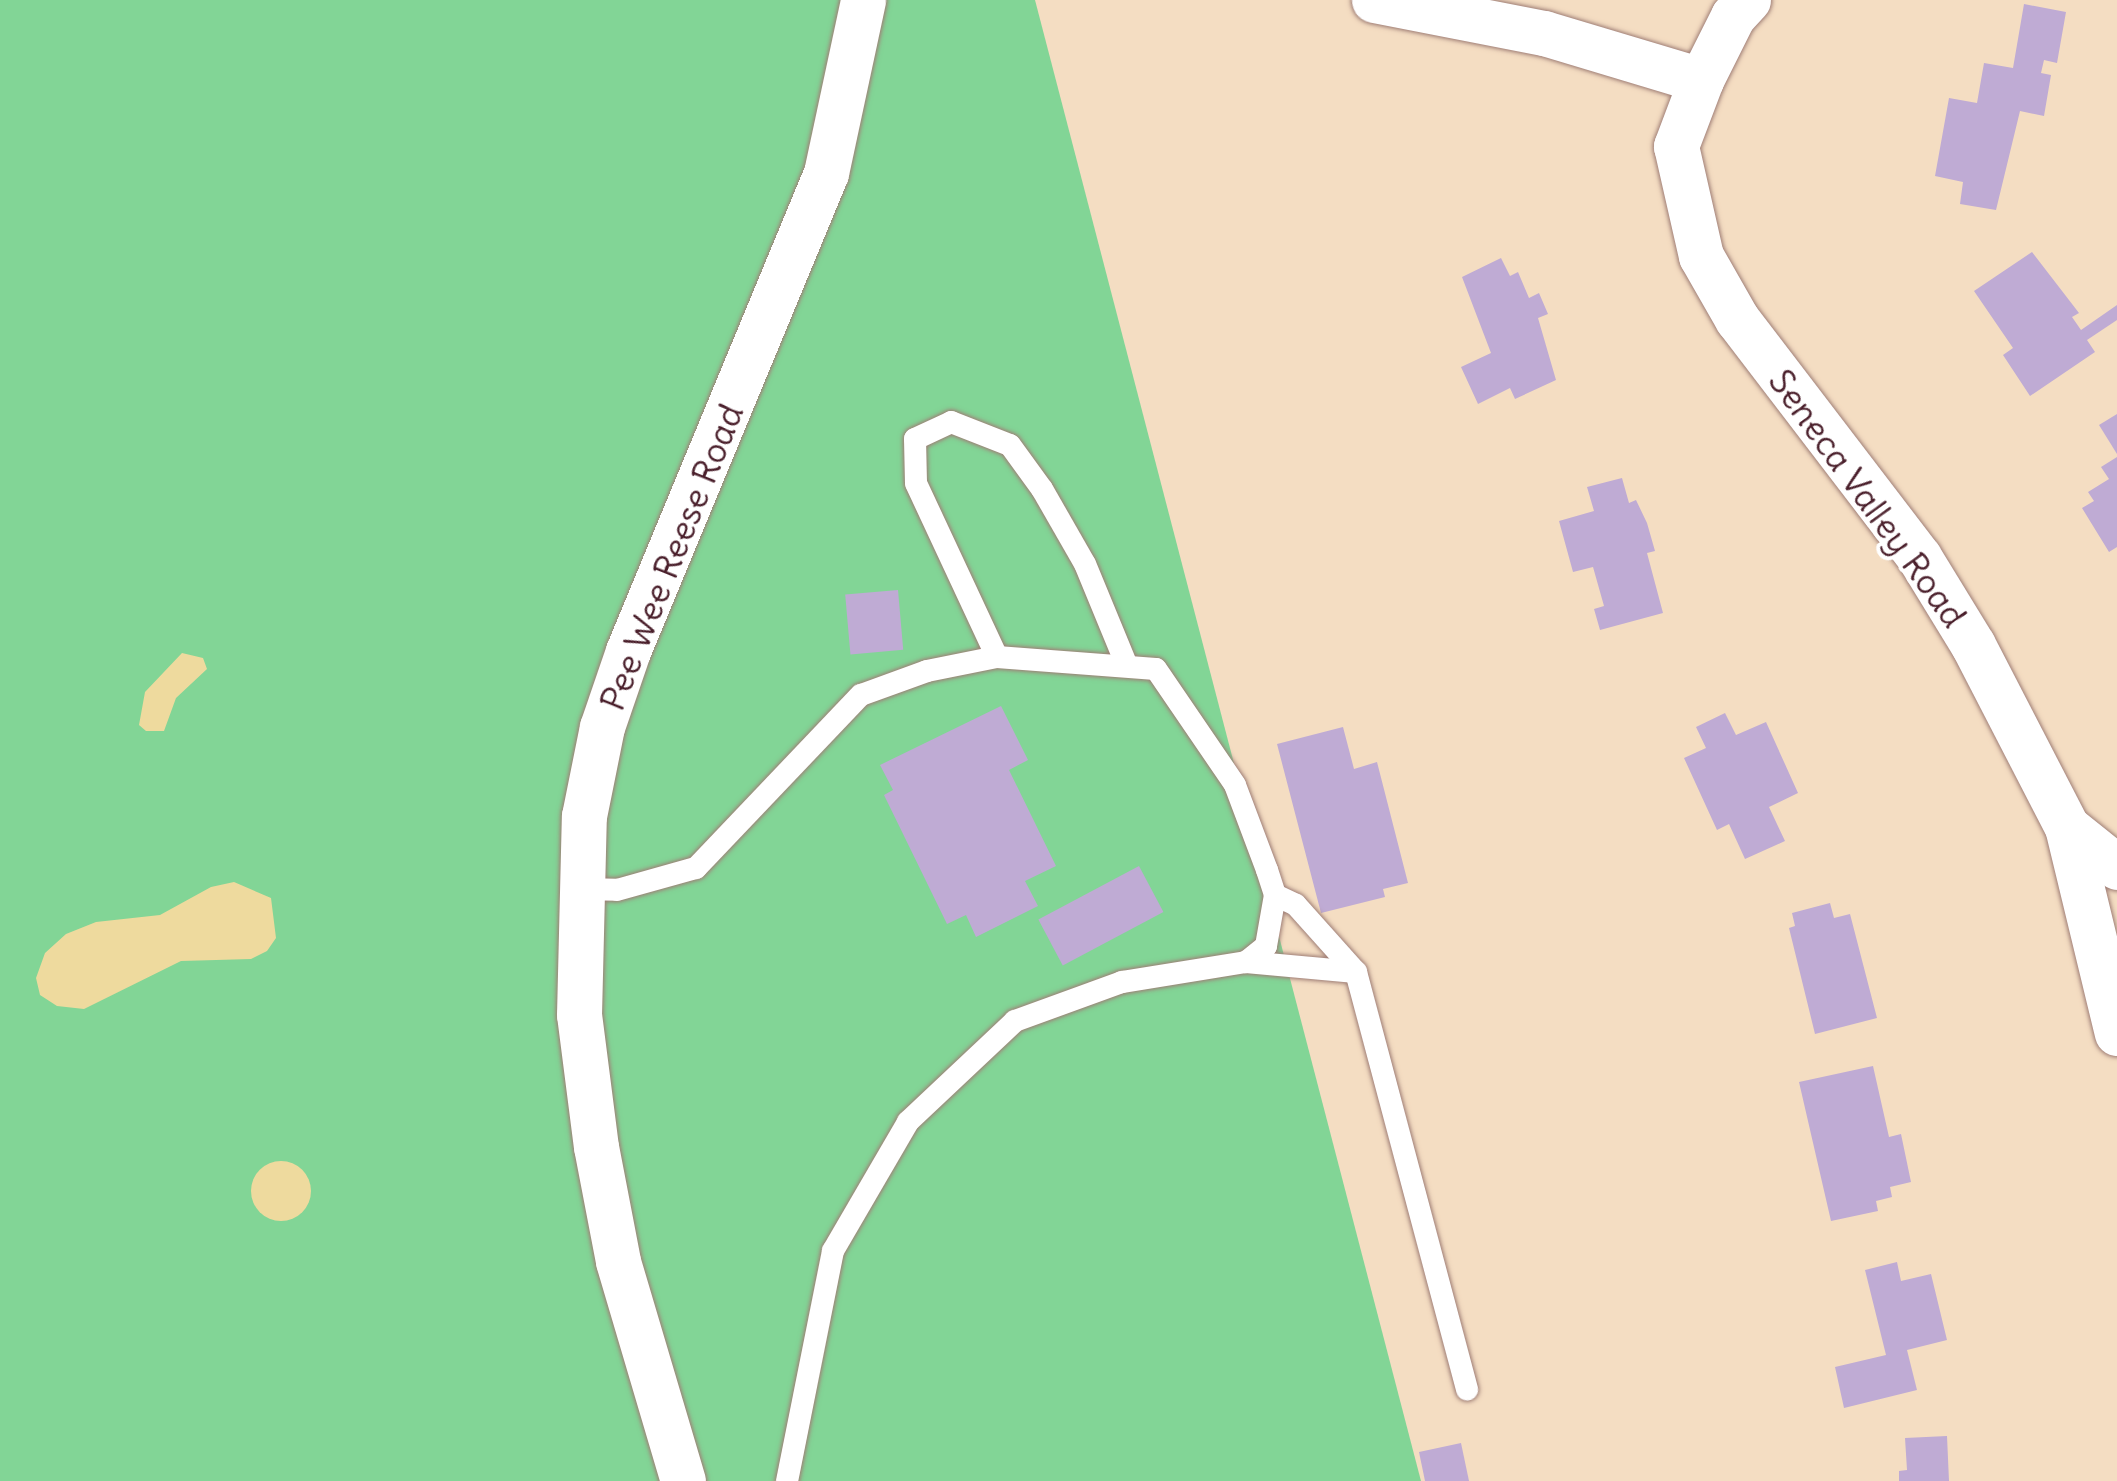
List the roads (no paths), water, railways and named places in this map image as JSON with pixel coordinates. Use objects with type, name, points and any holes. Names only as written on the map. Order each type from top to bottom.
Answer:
[{"type":"street","name":"Pee Wee Reese Road","points":[[683,1481],[654,1397],[602,1181],[579,1015],[578,889],[584,816],[602,727],[826,174],[863,0]]},
{"type":"street","points":[[1374,0],[1544,33],[1701,80]]},
{"type":"street","name":"Seneca Valley Road","points":[[1748,0],[1733,16],[1701,80],[1676,146],[1701,256],[1737,320],[1919,557],[1973,645],[2067,826],[2117,1033]]},
{"type":"street","points":[[2067,826],[2117,867]]},
{"type":"lane","points":[[997,657],[916,483],[914,439],[951,422],[1010,446],[1042,490],[1085,564],[1127,666]]},
{"type":"lane","points":[[578,889],[617,890],[696,868],[861,695],[927,671],[997,657],[1156,669],[1235,784],[1275,896],[1266,946],[1246,962]]},
{"type":"lane","points":[[1275,896],[1296,904],[1356,972],[1467,1389]]},
{"type":"lane","points":[[787,1481],[833,1251],[908,1122],[1014,1021],[1122,982],[1246,962],[1356,972]]}]
